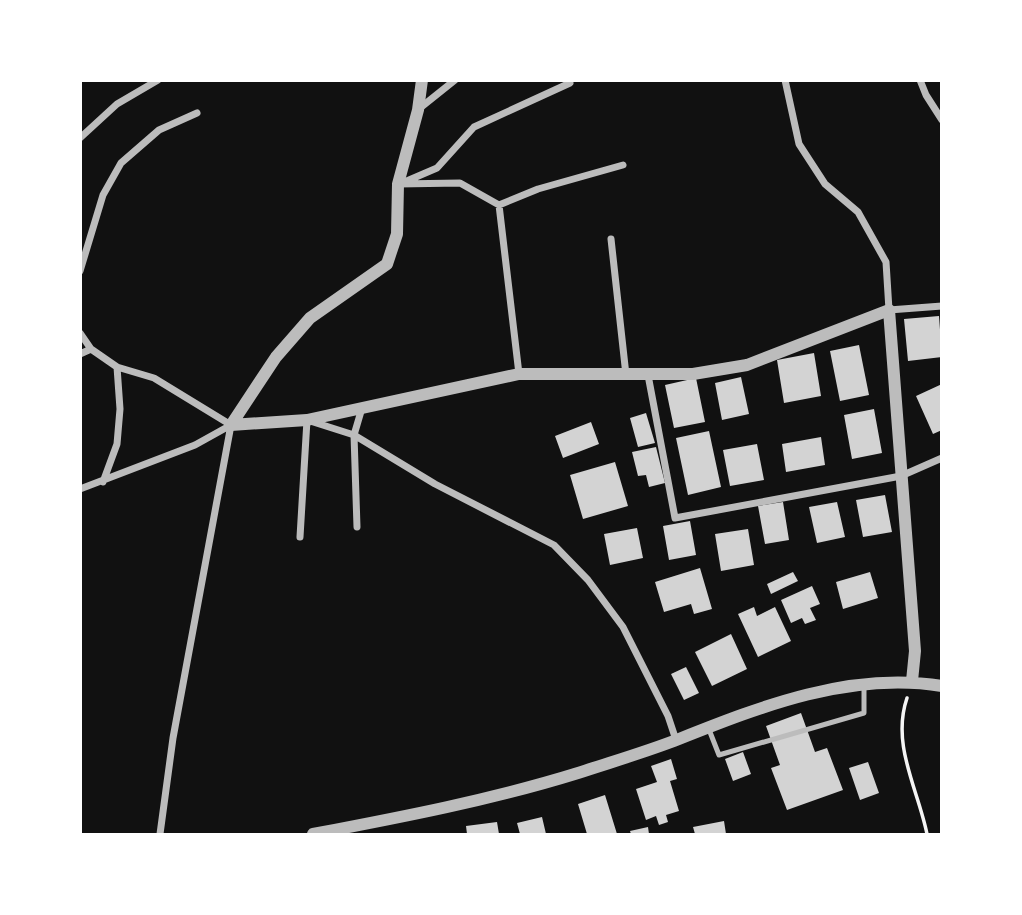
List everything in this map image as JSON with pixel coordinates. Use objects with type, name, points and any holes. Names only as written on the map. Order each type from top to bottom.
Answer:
[{"type":"street","points":[[80,138],[117,104],[158,80]]},
{"type":"street","points":[[160,835],[173,738],[231,425],[276,357],[310,318],[387,264],[397,234],[398,184],[418,110],[422,80]]},
{"type":"street","points":[[418,110],[455,80]]},
{"type":"street","points":[[785,80],[799,145],[825,184],[858,212],[886,262],[915,652],[912,681]]},
{"type":"street","points":[[920,80],[942,120]]},
{"type":"street","points":[[398,184],[437,168],[474,127],[570,83]]},
{"type":"street","points":[[80,271],[103,195],[121,163],[159,130],[197,113]]},
{"type":"street","points":[[499,205],[538,189],[623,166]]},
{"type":"street","points":[[398,184],[460,183],[499,205]]},
{"type":"street","points":[[499,205],[519,374]]},
{"type":"street","points":[[611,239],[626,375]]},
{"type":"street","points":[[80,489],[195,445],[231,425],[307,420],[519,374],[693,374],[747,365],[889,310],[942,306]]},
{"type":"street","points":[[80,333],[92,349],[117,367],[154,378],[231,425]]},
{"type":"street","points":[[80,354],[92,349]]},
{"type":"street","points":[[103,482],[117,444],[120,409],[117,367]]},
{"type":"street","points":[[648,375],[675,518],[901,476],[942,458]]},
{"type":"street","points":[[357,527],[354,435],[362,408]]},
{"type":"street","points":[[307,420],[354,435],[435,484],[554,545],[588,580],[623,626],[668,716],[676,740]]},
{"type":"street","points":[[300,537],[307,420]]},
{"type":"street","points":[[313,835],[494,798],[676,740],[815,691],[912,681],[942,686]]},
{"type":"lane","points":[[708,727],[719,755],[864,713],[864,684]]},
{"type":"path","points":[[912,681],[901,714],[906,769],[928,835]]},
{"type":"building","points":[[939,316],[942,357],[908,361],[904,319]]},
{"type":"building","points":[[859,345],[869,395],[840,401],[830,351]]},
{"type":"building","points":[[814,353],[821,396],[784,403],[777,360]]},
{"type":"building","points":[[741,377],[749,414],[722,420],[715,383]]},
{"type":"building","points":[[696,378],[705,422],[674,428],[665,385]]},
{"type":"building","points":[[942,384],[942,430],[933,434],[916,396]]},
{"type":"building","points":[[874,409],[882,453],[852,459],[844,415]]},
{"type":"building","points":[[646,413],[655,443],[638,447],[630,418]]},
{"type":"building","points":[[591,422],[599,444],[563,458],[555,436]]},
{"type":"building","points":[[709,431],[721,487],[688,495],[676,438]]},
{"type":"building","points":[[821,437],[825,465],[786,472],[782,444]]},
{"type":"building","points":[[757,444],[764,480],[730,486],[723,450]]},
{"type":"building","points":[[656,447],[665,483],[649,487],[646,475],[638,476],[632,452]]},
{"type":"building","points":[[615,462],[628,506],[583,519],[570,475]]},
{"type":"building","points":[[885,495],[892,532],[863,537],[856,500]]},
{"type":"building","points":[[783,502],[789,540],[765,544],[758,506]]},
{"type":"building","points":[[837,502],[845,537],[817,543],[809,507]]},
{"type":"building","points":[[690,521],[696,555],[669,560],[663,526]]},
{"type":"building","points":[[637,528],[643,558],[610,565],[604,534]]},
{"type":"building","points":[[748,529],[754,565],[721,571],[715,534]]},
{"type":"building","points":[[700,568],[712,609],[694,614],[691,604],[664,612],[655,582]]},
{"type":"building","points":[[793,572],[798,581],[771,594],[767,584]]},
{"type":"building","points":[[870,572],[878,598],[843,609],[836,582]]},
{"type":"building","points":[[812,586],[820,604],[810,608],[816,620],[805,624],[802,618],[791,623],[781,600]]},
{"type":"building","points":[[754,607],[757,616],[775,607],[791,641],[758,657],[738,614]]},
{"type":"building","points":[[731,634],[747,669],[712,686],[695,652]]},
{"type":"building","points":[[686,667],[699,693],[684,700],[671,674]]},
{"type":"building","points":[[801,713],[815,752],[827,748],[843,790],[787,810],[771,768],[780,765],[766,726]]},
{"type":"building","points":[[743,752],[751,774],[733,781],[725,759]]},
{"type":"building","points":[[671,759],[677,779],[670,781],[679,811],[666,815],[668,822],[659,825],[656,816],[646,820],[636,789],[657,782],[651,766]]},
{"type":"building","points":[[868,762],[879,793],[860,800],[849,768]]},
{"type":"building","points":[[605,795],[617,834],[587,834],[578,804]]},
{"type":"building","points":[[542,817],[546,834],[520,834],[517,823]]},
{"type":"building","points":[[724,821],[726,834],[695,834],[693,827]]},
{"type":"building","points":[[497,822],[499,834],[467,834],[466,826]]},
{"type":"building","points":[[648,827],[649,834],[631,834],[630,831]]}]
